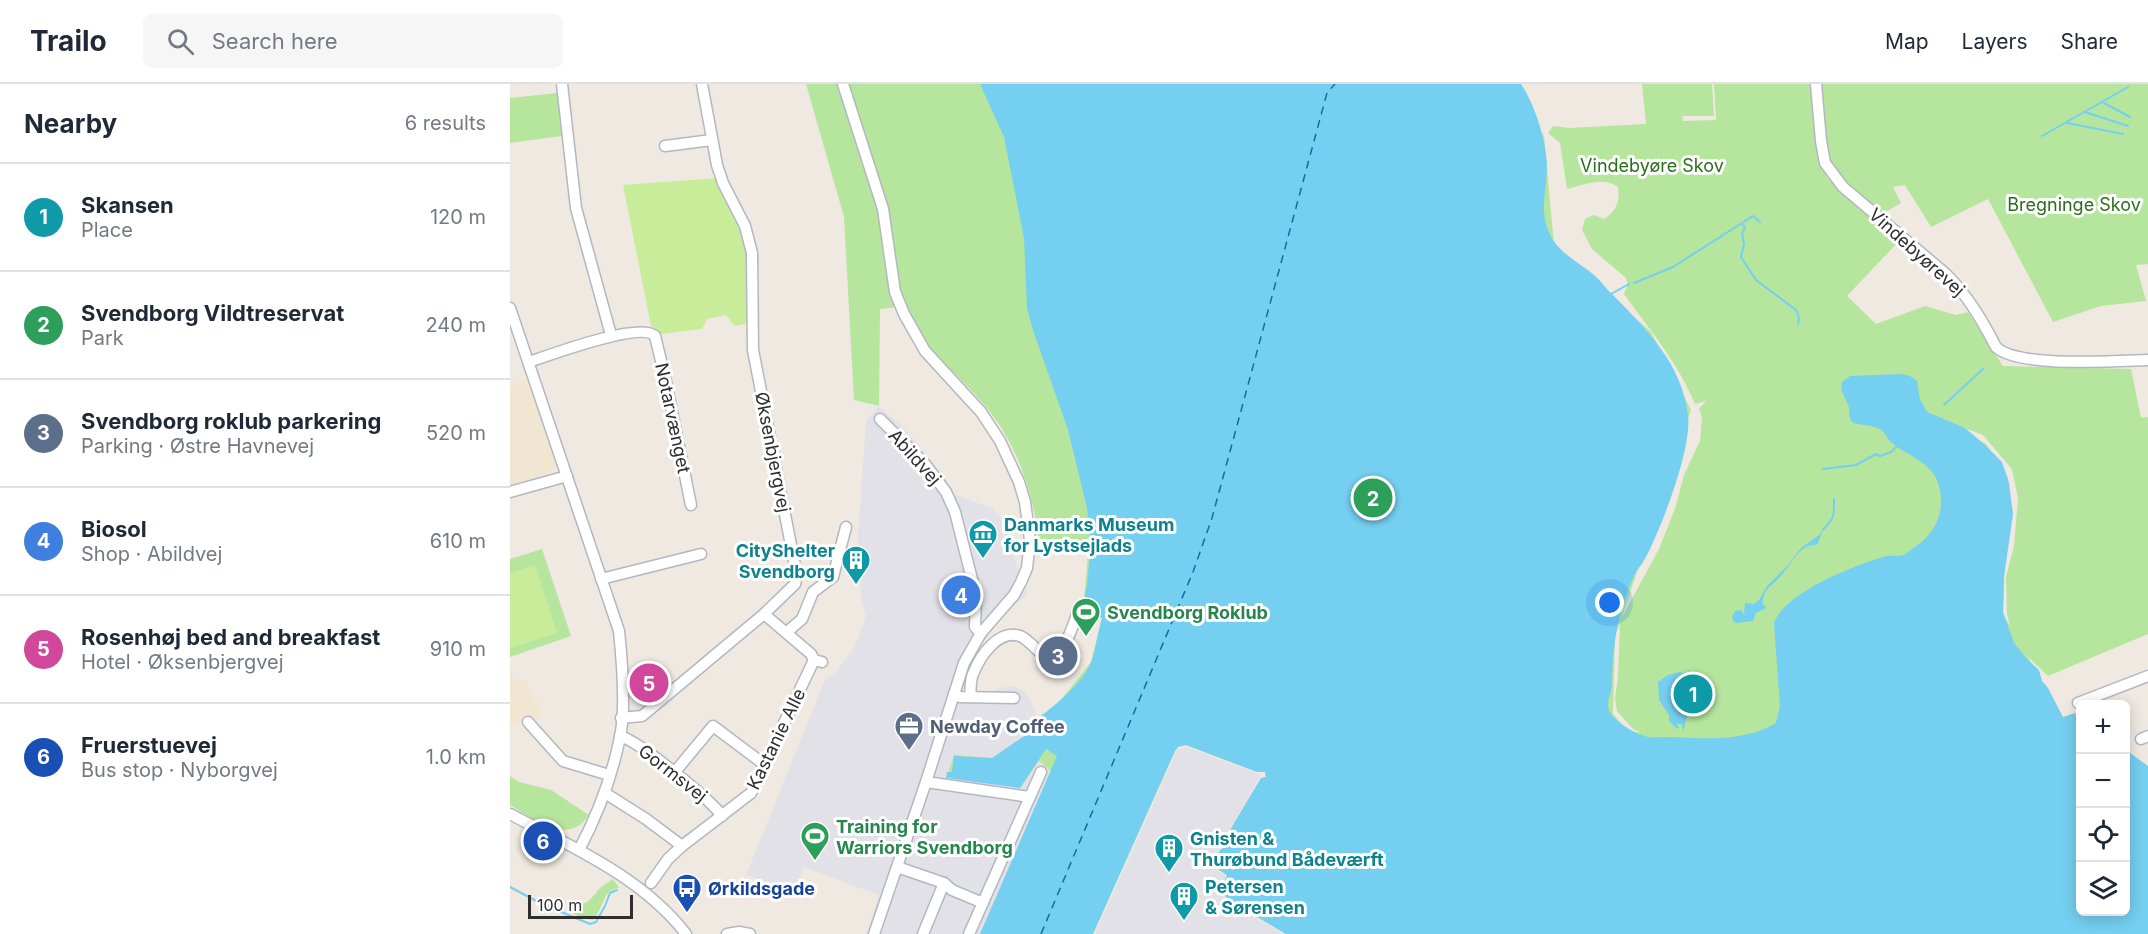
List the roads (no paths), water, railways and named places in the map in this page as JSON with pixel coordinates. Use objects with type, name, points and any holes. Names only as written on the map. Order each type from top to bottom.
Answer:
[{"type":"street","points":[[529,362],[611,335],[576,208],[562,84]]},
{"type":"street","name":"Øksenbjergvej","points":[[621,718],[642,716],[764,614],[795,584],[797,576],[753,350],[751,247],[742,218],[723,183],[717,165],[702,84]]},
{"type":"street","points":[[843,84],[883,209],[895,292],[903,314],[925,351],[981,411],[1000,441],[1011,461],[1025,502],[1030,540],[1027,568],[1014,595],[981,633],[964,663],[874,934]]},
{"type":"street","name":"Vindebyørevej","points":[[1815,84],[1822,152],[1830,171],[1843,187],[1960,288],[1977,311],[1996,347],[2013,356],[2034,359],[2148,360]]},
{"type":"street","points":[[665,146],[712,140]]},
{"type":"street","points":[[510,308],[602,579],[619,637],[622,657],[620,736],[605,793],[579,850]]},
{"type":"street","name":"Notarvænget","points":[[611,335],[646,331],[652,332],[655,336],[691,505]]},
{"type":"street","name":"Abildvej","points":[[880,419],[926,464],[946,492],[955,512],[976,595],[975,627],[981,633]]},
{"type":"street","points":[[510,492],[567,476]]},
{"type":"street","points":[[764,614],[788,632],[802,619],[813,592],[833,577],[846,528]]},
{"type":"street","points":[[602,579],[700,554]]},
{"type":"street","points":[[970,697],[972,674],[992,644],[1011,635],[1020,636],[1027,639],[1045,657],[1054,658],[1058,656],[1079,609]]},
{"type":"street","name":"Kastanie Alle","points":[[651,883],[682,846],[751,793],[818,661],[788,632]]},
{"type":"street","points":[[2088,700],[2148,676]]},
{"type":"street","points":[[954,694],[970,697],[1014,698]]},
{"type":"street","points":[[528,722],[562,761],[609,775]]},
{"type":"street","points":[[674,773],[713,726],[765,765]]},
{"type":"street","name":"Gormsvej","points":[[620,736],[630,739],[674,773],[715,806],[722,816]]},
{"type":"street","points":[[969,934],[1041,772]]},
{"type":"street","points":[[926,782],[1030,797]]},
{"type":"street","points":[[605,793],[646,819],[682,846]]},
{"type":"street","points":[[510,814],[579,850],[615,872],[645,893],[686,934]]},
{"type":"street","points":[[897,867],[944,883],[952,890],[983,903]]},
{"type":"street","points":[[923,934],[944,883]]},
{"type":"street","points":[[727,934],[739,932],[750,934]]},
{"type":"water","points":[[980,84],[1521,84],[1535,112],[1542,134],[1547,165],[1544,212],[1545,221],[1553,240],[1567,255],[1597,277],[1661,349],[1679,380],[1688,415],[1686,446],[1675,485],[1654,540],[1636,572],[1620,614],[1613,657],[1612,686],[1608,702],[1613,716],[1632,731],[1652,737],[1722,738],[1750,734],[1776,723],[1780,706],[1774,623],[1781,611],[1792,600],[1823,581],[1886,556],[1905,554],[1923,541],[1935,526],[1941,499],[1933,473],[1923,463],[1892,443],[1880,429],[1853,423],[1842,389],[1842,382],[1850,376],[1901,374],[1910,376],[1917,381],[1920,399],[1927,412],[1965,428],[1984,444],[2002,462],[2009,483],[2013,514],[2004,577],[2003,612],[2014,643],[2039,670],[2042,681],[2063,717],[2076,714],[2076,916],[2130,916],[2130,753],[2148,766],[2148,934],[1286,934],[1230,901],[1220,891],[1227,875],[1219,870],[1216,857],[1220,850],[1229,845],[1226,837],[1261,778],[1266,777],[1265,772],[1257,772],[1186,745],[1178,747],[1175,751],[1093,934],[980,934],[1057,756],[1046,749],[1020,788],[946,778],[947,772],[952,772],[954,756],[992,758],[1039,726],[1038,718],[1053,707],[1083,677],[1092,660],[1102,618],[1082,612],[1091,542],[1087,508],[1068,430],[1027,308],[1024,238],[1004,137]]},
{"type":"water","points":[[1823,530],[1817,545],[1811,545],[1800,552],[1765,593],[1762,602],[1766,608],[1756,613],[1753,621],[1736,623],[1733,621],[1735,611],[1741,610],[1744,615],[1745,603],[1754,604],[1759,600],[1767,586],[1801,548]]},
{"type":"water","points":[[1680,672],[1685,674],[1687,679],[1685,699],[1688,713],[1683,732],[1682,724],[1677,724],[1679,728],[1677,729],[1669,721],[1669,715],[1659,700],[1658,682],[1668,675]]},
{"type":"waterway","points":[[2042,136],[2128,87]]},
{"type":"waterway","points":[[2104,103],[2130,117]]},
{"type":"waterway","points":[[2085,112],[2128,126]]},
{"type":"waterway","points":[[2067,123],[2123,134]]},
{"type":"waterway","points":[[1634,283],[1673,267],[1753,216],[1760,222]]},
{"type":"waterway","points":[[1742,224],[1745,227],[1742,234],[1744,244],[1741,257],[1756,280],[1796,310],[1799,318],[1798,324]]},
{"type":"waterway","points":[[1611,294],[1629,284]]},
{"type":"waterway","points":[[1944,405],[1984,368]]},
{"type":"waterway","points":[[1823,469],[1856,465],[1876,454],[1880,456],[1891,452],[1896,447]]},
{"type":"waterway","points":[[1823,530],[1833,516],[1834,499]]},
{"type":"waterway","points":[[510,887],[542,904],[590,924],[596,922],[610,893],[617,890]]},
{"type":"place","name":"Svendborg Vildtreservat","points":[[1373,498]]},
{"type":"place","name":"Danmarks Museum for Lystsejlads","points":[[983,560]]},
{"type":"place","name":"CityShelter Svendborg","points":[[856,586]]},
{"type":"place","name":"Biosol","points":[[961,595]]},
{"type":"place","name":"Svendborg Roklub","points":[[1086,638]]},
{"type":"place","name":"Svendborg roklub parkering","points":[[1058,656]]},
{"type":"place","name":"Rosenhøj bed and breakfast","points":[[649,683]]},
{"type":"place","name":"Skansen","points":[[1693,694]]},
{"type":"place","name":"Newday Coffee","points":[[909,752]]},
{"type":"place","name":"Fruerstuevej","points":[[543,841]]},
{"type":"place","name":"Training for Warriors Svendborg","points":[[815,862]]},
{"type":"place","name":"Gnisten & Thurøbund Bådeværft","points":[[1169,874]]},
{"type":"place","name":"Ørkildsgade","points":[[687,914]]},
{"type":"place","name":"Petersen & Sørensen","points":[[1184,922]]},
{"type":"park label","name":"Vindebyøre Skov","points":[[1652,165]]},
{"type":"park label","name":"Bregninge Skov","points":[[2074,204]]}]
